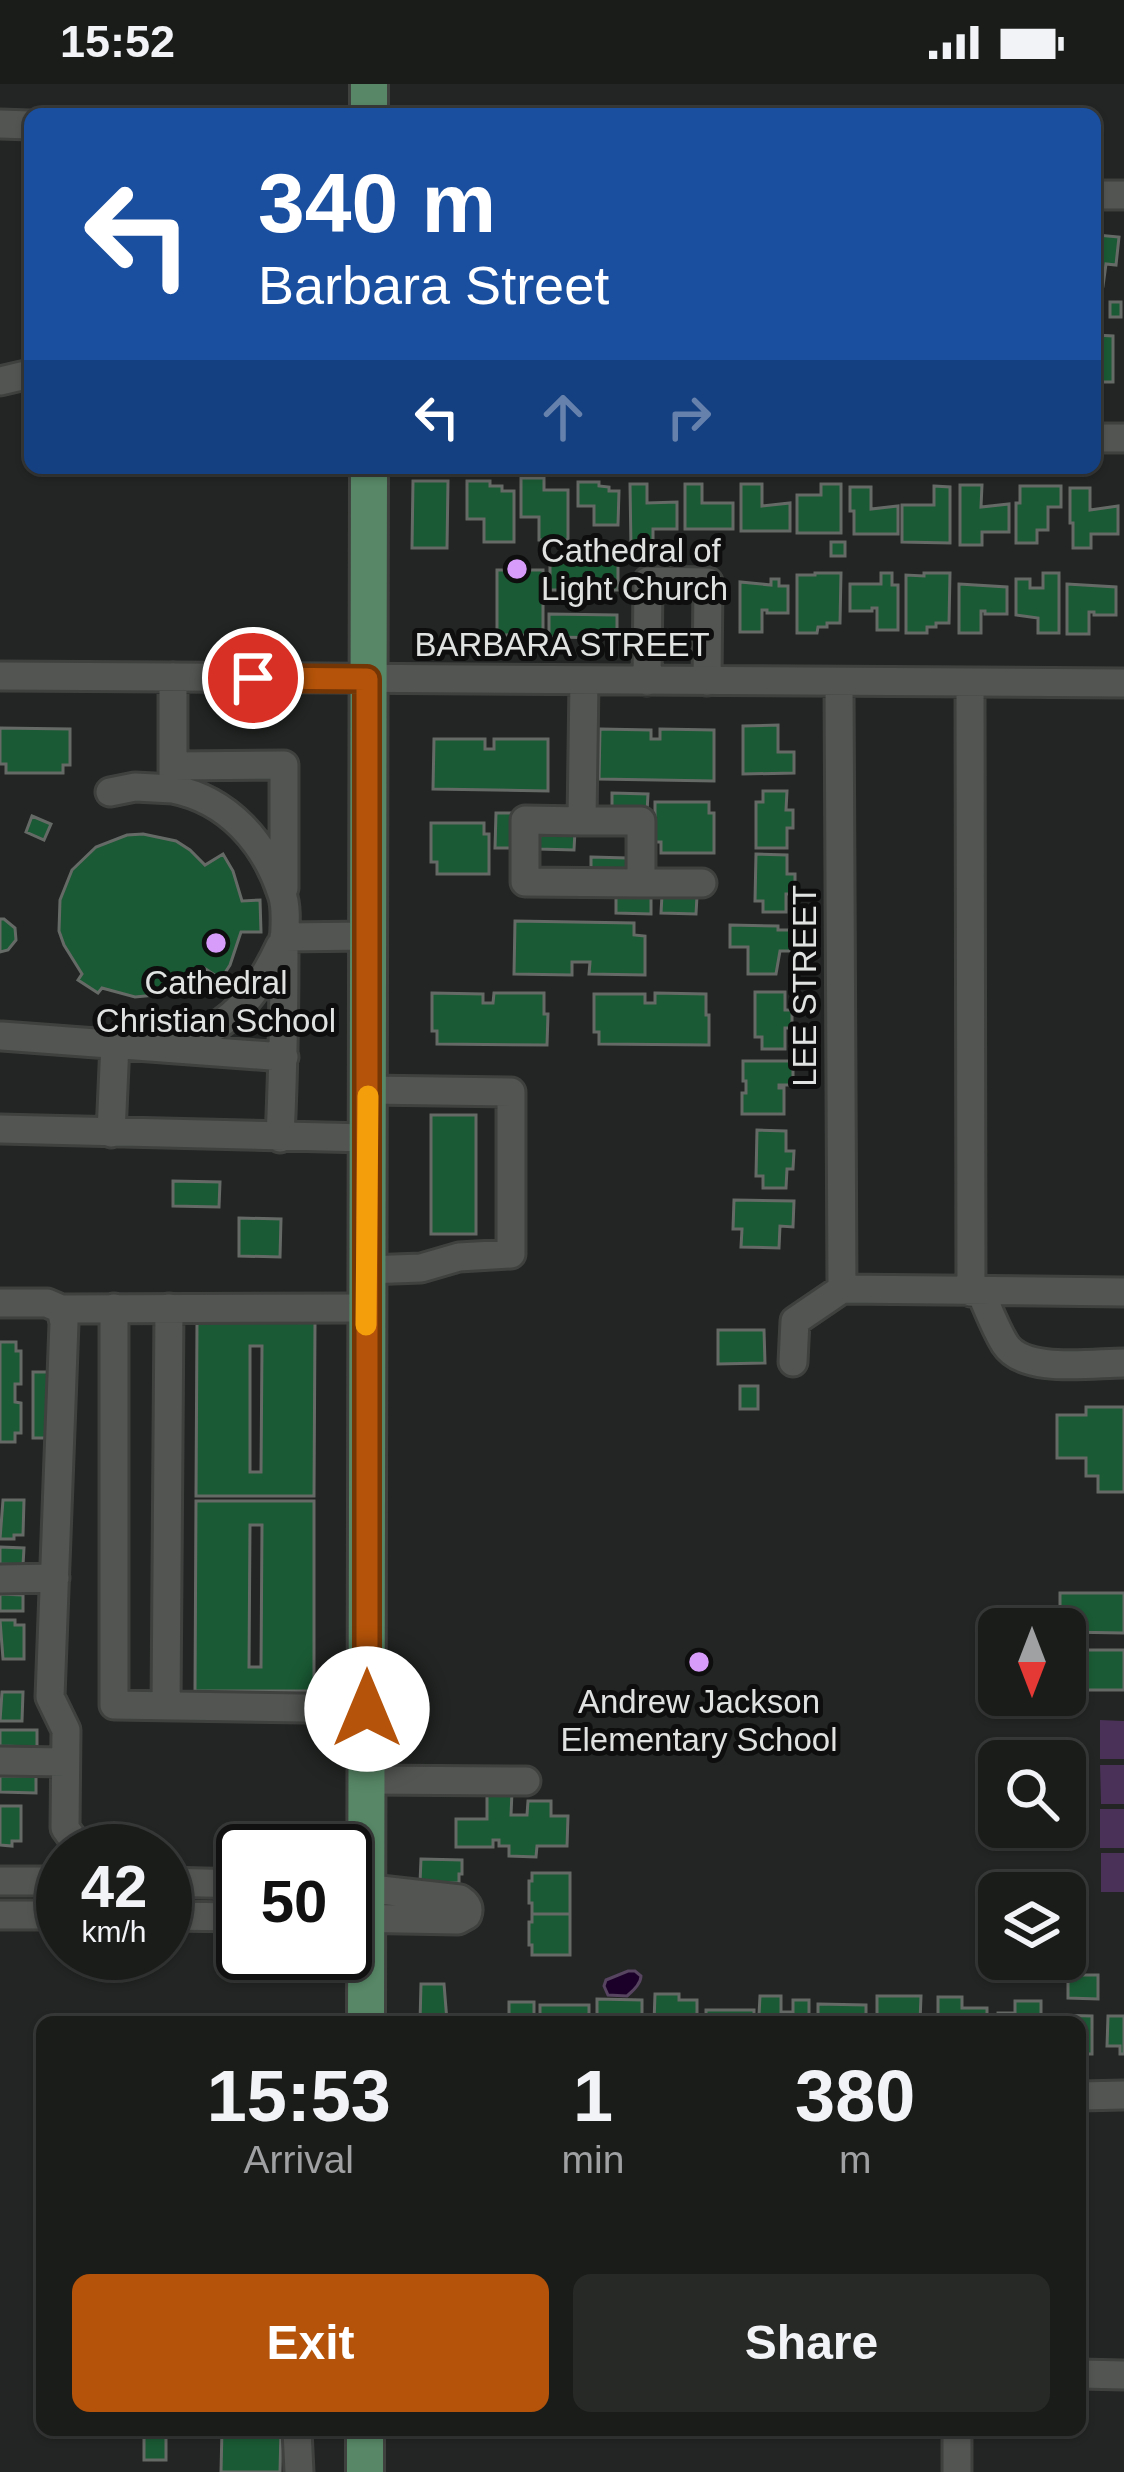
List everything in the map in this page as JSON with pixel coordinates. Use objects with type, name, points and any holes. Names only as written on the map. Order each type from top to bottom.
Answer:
[{"type":"main road","points":[[362,1824],[367,1709],[368,474]]},
{"type":"main road","points":[[362,1980],[365,2016]]},
{"type":"main road","points":[[365,2436],[365,2472]]},
{"type":"street","points":[[647,681],[648,581],[708,582],[707,681]]},
{"type":"street","name":"BARBARA STREET","points":[[0,676],[1124,683]]},
{"type":"street","points":[[172,677],[173,777]]},
{"type":"street","points":[[582,820],[584,681]]},
{"type":"street","name":"LEE STREET","points":[[839,682],[842,1289]]},
{"type":"street","points":[[970,682],[975,1291],[1005,1345],[1022,1360],[1124,1363]]},
{"type":"street","points":[[110,792],[173,777],[284,765],[280,1138]]},
{"type":"street","points":[[173,777],[248,831],[263,851],[284,898]]},
{"type":"street","points":[[641,883],[641,821],[525,820],[525,882],[702,884]]},
{"type":"street","points":[[284,937],[368,936]]},
{"type":"street","points":[[128,1045],[191,1039],[215,1029],[254,994],[284,937]]},
{"type":"street","points":[[2,1036],[284,1057]]},
{"type":"street","points":[[112,1133],[128,1045]]},
{"type":"street","points":[[367,1270],[421,1268],[458,1256],[511,1254],[511,1092],[368,1090]]},
{"type":"street","points":[[0,1130],[368,1138]]},
{"type":"street","points":[[793,1362],[795,1322],[842,1289],[1124,1292]]},
{"type":"street","points":[[0,1303],[47,1303],[61,1309],[366,1308]]},
{"type":"street","points":[[114,1308],[114,1705],[367,1709]]},
{"type":"street","points":[[166,1706],[169,1308]]},
{"type":"street","points":[[61,1309],[50,1697],[66,1730],[68,1824]]},
{"type":"street","points":[[0,1579],[55,1578]]},
{"type":"street","points":[[0,1761],[65,1762]]},
{"type":"street","points":[[366,1780],[526,1781]]},
{"type":"street","points":[[0,1881],[36,1881]]},
{"type":"street","points":[[0,1915],[36,1915]]},
{"type":"street","points":[[1086,2096],[1124,2095]]},
{"type":"street","points":[[1086,2374],[1124,2375]]},
{"type":"street","points":[[297,2436],[299,2472]]},
{"type":"street","points":[[956,2472],[957,2436]]},
{"type":"shaded area","points":[[1100,1720],[1124,1721],[1124,1759],[1100,1759]]},
{"type":"shaded area","points":[[1100,1765],[1124,1765],[1124,1804],[1101,1804]]},
{"type":"shaded area","points":[[1100,1809],[1124,1809],[1124,1848],[1100,1848]]},
{"type":"shaded area","points":[[1101,1853],[1124,1853],[1124,1892],[1101,1892]]},
{"type":"shaded area","points":[[628,1971],[641,1976],[636,1987],[627,1996],[608,1995],[606,1980]]},
{"type":"building","points":[[1101,235],[1119,237],[1116,265],[1106,264],[1103,286]]},
{"type":"building","points":[[1110,302],[1121,302],[1121,317],[1110,317]]},
{"type":"building","points":[[1101,335],[1113,336],[1113,382],[1102,382],[1102,387]]},
{"type":"building","points":[[521,478],[544,478],[544,490],[568,490],[568,540],[539,540],[539,517],[521,517]]},
{"type":"building","points":[[413,481],[448,481],[447,548],[412,548]]},
{"type":"building","points":[[467,481],[490,481],[490,486],[502,486],[502,491],[514,491],[514,542],[484,542],[484,519],[467,519]]},
{"type":"building","points":[[578,482],[599,482],[609,491],[619,491],[618,525],[594,525],[594,506],[578,506]]},
{"type":"building","points":[[630,484],[647,484],[647,503],[677,502],[677,529],[653,529],[653,548],[631,548]]},
{"type":"building","points":[[685,484],[702,484],[702,503],[733,503],[733,529],[685,529]]},
{"type":"building","points":[[741,484],[762,484],[762,506],[790,503],[790,531],[741,531]]},
{"type":"building","points":[[821,484],[841,484],[841,533],[797,533],[797,495],[821,495]]},
{"type":"building","points":[[960,485],[982,485],[981,507],[1009,504],[1009,532],[982,532],[982,545],[960,545]]},
{"type":"building","points":[[934,486],[950,487],[950,543],[902,542],[902,505],[934,505]]},
{"type":"building","points":[[1020,486],[1061,486],[1061,507],[1048,507],[1048,530],[1037,530],[1037,543],[1016,543]]},
{"type":"building","points":[[850,487],[871,487],[871,509],[898,506],[898,534],[854,534]]},
{"type":"building","points":[[1070,488],[1090,488],[1090,510],[1118,506],[1118,534],[1091,534],[1091,548],[1073,548]]},
{"type":"building","points":[[831,542],[845,542],[845,556],[831,556]]},
{"type":"building","points":[[550,561],[618,561],[618,590],[550,590]]},
{"type":"building","points":[[497,570],[543,570],[543,635],[497,635]]},
{"type":"building","points":[[841,573],[840,623],[827,623],[817,633],[797,633],[797,575]]},
{"type":"building","points":[[881,573],[892,573],[892,585],[898,585],[898,630],[877,630],[877,608],[850,611],[850,584],[881,584]]},
{"type":"building","points":[[950,573],[949,623],[927,627],[927,633],[906,633],[906,575]]},
{"type":"building","points":[[1043,573],[1059,573],[1059,633],[1038,633],[1038,618],[1016,615],[1016,579],[1030,579],[1030,588],[1043,588]]},
{"type":"building","points":[[771,579],[788,586],[788,613],[762,610],[762,632],[740,632],[740,582],[771,585]]},
{"type":"building","points":[[959,584],[1007,587],[1007,614],[981,611],[981,633],[959,633]]},
{"type":"building","points":[[1067,584],[1116,587],[1116,615],[1089,612],[1089,634],[1067,634]]},
{"type":"building","points":[[549,614],[617,615],[617,638],[549,637]]},
{"type":"building","points":[[778,725],[778,752],[794,752],[794,773],[743,774],[743,726]]},
{"type":"building","points":[[0,728],[70,729],[70,765],[63,765],[63,773],[6,773],[6,764],[0,764]]},
{"type":"building","points":[[600,729],[651,730],[651,739],[660,739],[660,729],[714,730],[714,781],[599,779]]},
{"type":"building","points":[[434,739],[485,739],[485,749],[494,749],[494,739],[548,739],[548,791],[433,789]]},
{"type":"building","points":[[763,791],[787,791],[786,810],[793,810],[793,828],[787,828],[787,848],[756,848],[756,802],[763,802]]},
{"type":"building","points":[[612,793],[648,794],[647,812],[612,811]]},
{"type":"building","points":[[655,802],[709,802],[709,813],[714,813],[714,853],[661,853],[661,842],[655,842]]},
{"type":"building","points":[[496,813],[514,813],[514,848],[495,848]]},
{"type":"building","points":[[32,816],[51,824],[44,840],[26,832]]},
{"type":"building","points":[[431,823],[484,823],[484,834],[489,834],[489,874],[437,874],[437,862],[431,862]]},
{"type":"building","points":[[540,831],[575,831],[574,850],[539,849]]},
{"type":"building","points":[[143,834],[176,841],[205,865],[223,854],[242,901],[260,900],[261,932],[241,932],[221,979],[204,968],[166,994],[135,997],[102,988],[98,993],[78,980],[82,974],[59,931],[60,900],[72,870],[96,847]]},
{"type":"building","points":[[756,854],[787,855],[787,874],[795,874],[795,894],[786,894],[786,912],[763,912],[763,901],[755,901]]},
{"type":"building","points":[[591,857],[627,858],[626,877],[591,876]]},
{"type":"building","points":[[616,895],[651,896],[651,914],[616,913]]},
{"type":"building","points":[[662,895],[697,896],[696,914],[661,913]]},
{"type":"building","points":[[0,919],[15,928],[16,940],[0,952]]},
{"type":"building","points":[[515,921],[634,923],[634,935],[645,936],[645,975],[589,974],[590,962],[572,962],[572,975],[514,974]]},
{"type":"building","points":[[730,925],[794,930],[793,951],[780,951],[776,974],[748,974],[748,947],[730,947]]},
{"type":"building","points":[[755,992],[785,992],[792,1028],[785,1028],[785,1049],[762,1049],[762,1037],[755,1037]]},
{"type":"building","points":[[432,993],[483,994],[483,1003],[493,1003],[494,993],[544,993],[547,1045],[437,1044],[437,1031],[432,1031]]},
{"type":"building","points":[[655,993],[706,994],[709,1045],[599,1044],[599,1032],[594,1032],[594,994],[645,994],[645,1003],[655,1003]]},
{"type":"building","points":[[743,1061],[793,1061],[793,1085],[779,1085],[784,1088],[784,1114],[742,1114],[742,1093],[746,1093]]},
{"type":"building","points":[[431,1115],[476,1115],[476,1234],[431,1234]]},
{"type":"building","points":[[757,1130],[786,1131],[786,1151],[794,1151],[786,1188],[763,1188],[763,1176],[756,1176]]},
{"type":"building","points":[[173,1181],[220,1182],[219,1207],[173,1206]]},
{"type":"building","points":[[734,1200],[794,1201],[793,1227],[780,1226],[779,1248],[741,1247],[742,1229],[733,1229]]},
{"type":"building","points":[[239,1218],[281,1219],[280,1257],[239,1256]]},
{"type":"building","points":[[197,1322],[315,1322],[314,1496],[196,1496]],"holes":[[[250,1346],[262,1346],[261,1472],[250,1472]]]},
{"type":"building","points":[[718,1330],[764,1330],[765,1363],[718,1364]]},
{"type":"building","points":[[0,1342],[16,1342],[16,1351],[21,1351],[21,1384],[15,1384],[15,1402],[21,1403],[21,1433],[15,1433],[15,1442],[0,1442]]},
{"type":"building","points":[[33,1372],[50,1372],[50,1438],[33,1438]]},
{"type":"building","points":[[740,1386],[758,1386],[758,1409],[740,1409]]},
{"type":"building","points":[[1086,1407],[1124,1407],[1124,1492],[1098,1492],[1098,1476],[1086,1476],[1086,1458],[1057,1458],[1057,1415],[1086,1415]]},
{"type":"building","points":[[3,1500],[24,1500],[23,1535],[14,1535],[14,1539],[0,1539]]},
{"type":"building","points":[[196,1501],[314,1501],[314,1691],[195,1691]],"holes":[[[250,1525],[262,1525],[261,1667],[249,1667]]]},
{"type":"building","points":[[0,1547],[24,1548],[23,1565],[0,1564]]},
{"type":"building","points":[[1060,1593],[1124,1593],[1124,1633],[1086,1632],[1086,1608],[1060,1608]]},
{"type":"building","points":[[0,1594],[23,1595],[23,1611],[0,1611]]},
{"type":"building","points":[[0,1620],[24,1625],[24,1659],[3,1659]]},
{"type":"building","points":[[1086,1650],[1124,1650],[1124,1690],[1086,1690]]},
{"type":"building","points":[[2,1692],[23,1692],[22,1721],[0,1721]]},
{"type":"building","points":[[0,1730],[37,1730],[37,1747],[0,1746]]},
{"type":"building","points":[[0,1776],[36,1776],[36,1793],[0,1792]]},
{"type":"building","points":[[487,1791],[512,1792],[511,1815],[527,1815],[528,1801],[551,1801],[551,1816],[568,1816],[567,1846],[537,1846],[536,1857],[509,1856],[509,1846],[499,1846],[499,1840],[493,1840],[493,1847],[456,1847],[456,1819],[487,1819]]},
{"type":"building","points":[[0,1806],[21,1806],[21,1841],[12,1841],[12,1846],[0,1845]]},
{"type":"building","points":[[421,1859],[462,1860],[459,1883],[420,1883]]},
{"type":"building","points":[[532,1873],[570,1873],[570,1914],[532,1914]]},
{"type":"building","points":[[532,1914],[570,1914],[570,1955],[532,1955]]},
{"type":"building","points":[[1098,1975],[1098,1999],[1068,1998],[1068,1980]]},
{"type":"building","points":[[421,1984],[444,1984],[447,2016],[420,2016]]},
{"type":"building","points":[[655,1994],[697,2000],[697,2016],[654,2016]]},
{"type":"building","points":[[760,1996],[781,1996],[781,2012],[793,2012],[793,2000],[809,2000],[809,2016],[759,2015]]},
{"type":"building","points":[[877,1996],[921,1996],[920,2016],[877,2016]]},
{"type":"building","points":[[938,1997],[962,1997],[962,2008],[987,2008],[987,2016],[938,2016]]},
{"type":"building","points":[[597,1999],[642,2000],[642,2016],[597,2016]]},
{"type":"building","points":[[1015,2001],[1041,2001],[1041,2016],[998,2016],[1015,2013]]},
{"type":"building","points":[[509,2002],[534,2002],[534,2016],[509,2016]]},
{"type":"building","points":[[818,2004],[866,2005],[866,2016],[818,2016]]},
{"type":"building","points":[[540,2005],[589,2005],[589,2016],[540,2016]]},
{"type":"building","points":[[706,2010],[754,2010],[754,2016],[706,2016]]},
{"type":"building","points":[[1049,2015],[1092,2016],[1092,2054],[1086,2054],[1086,2016]]},
{"type":"building","points":[[1108,2016],[1124,2016],[1124,2054],[1120,2046],[1107,2046]]},
{"type":"building","points":[[144,2436],[166,2436],[166,2460],[144,2460]]},
{"type":"building","points":[[222,2436],[281,2436],[280,2472],[221,2472]]},
{"type":"slow traffic","points":[[366,1325],[368,1096]]},
{"type":"place","name":"Cathedral of Light Church","points":[[517,569]]},
{"type":"place","name":"Cathedral Christian School","points":[[216,943]]},
{"type":"place","name":"Andrew Jackson Elementary School","points":[[699,1662]]},
{"type":"route","points":[[253,678],[367,679],[367,1709]]}]
